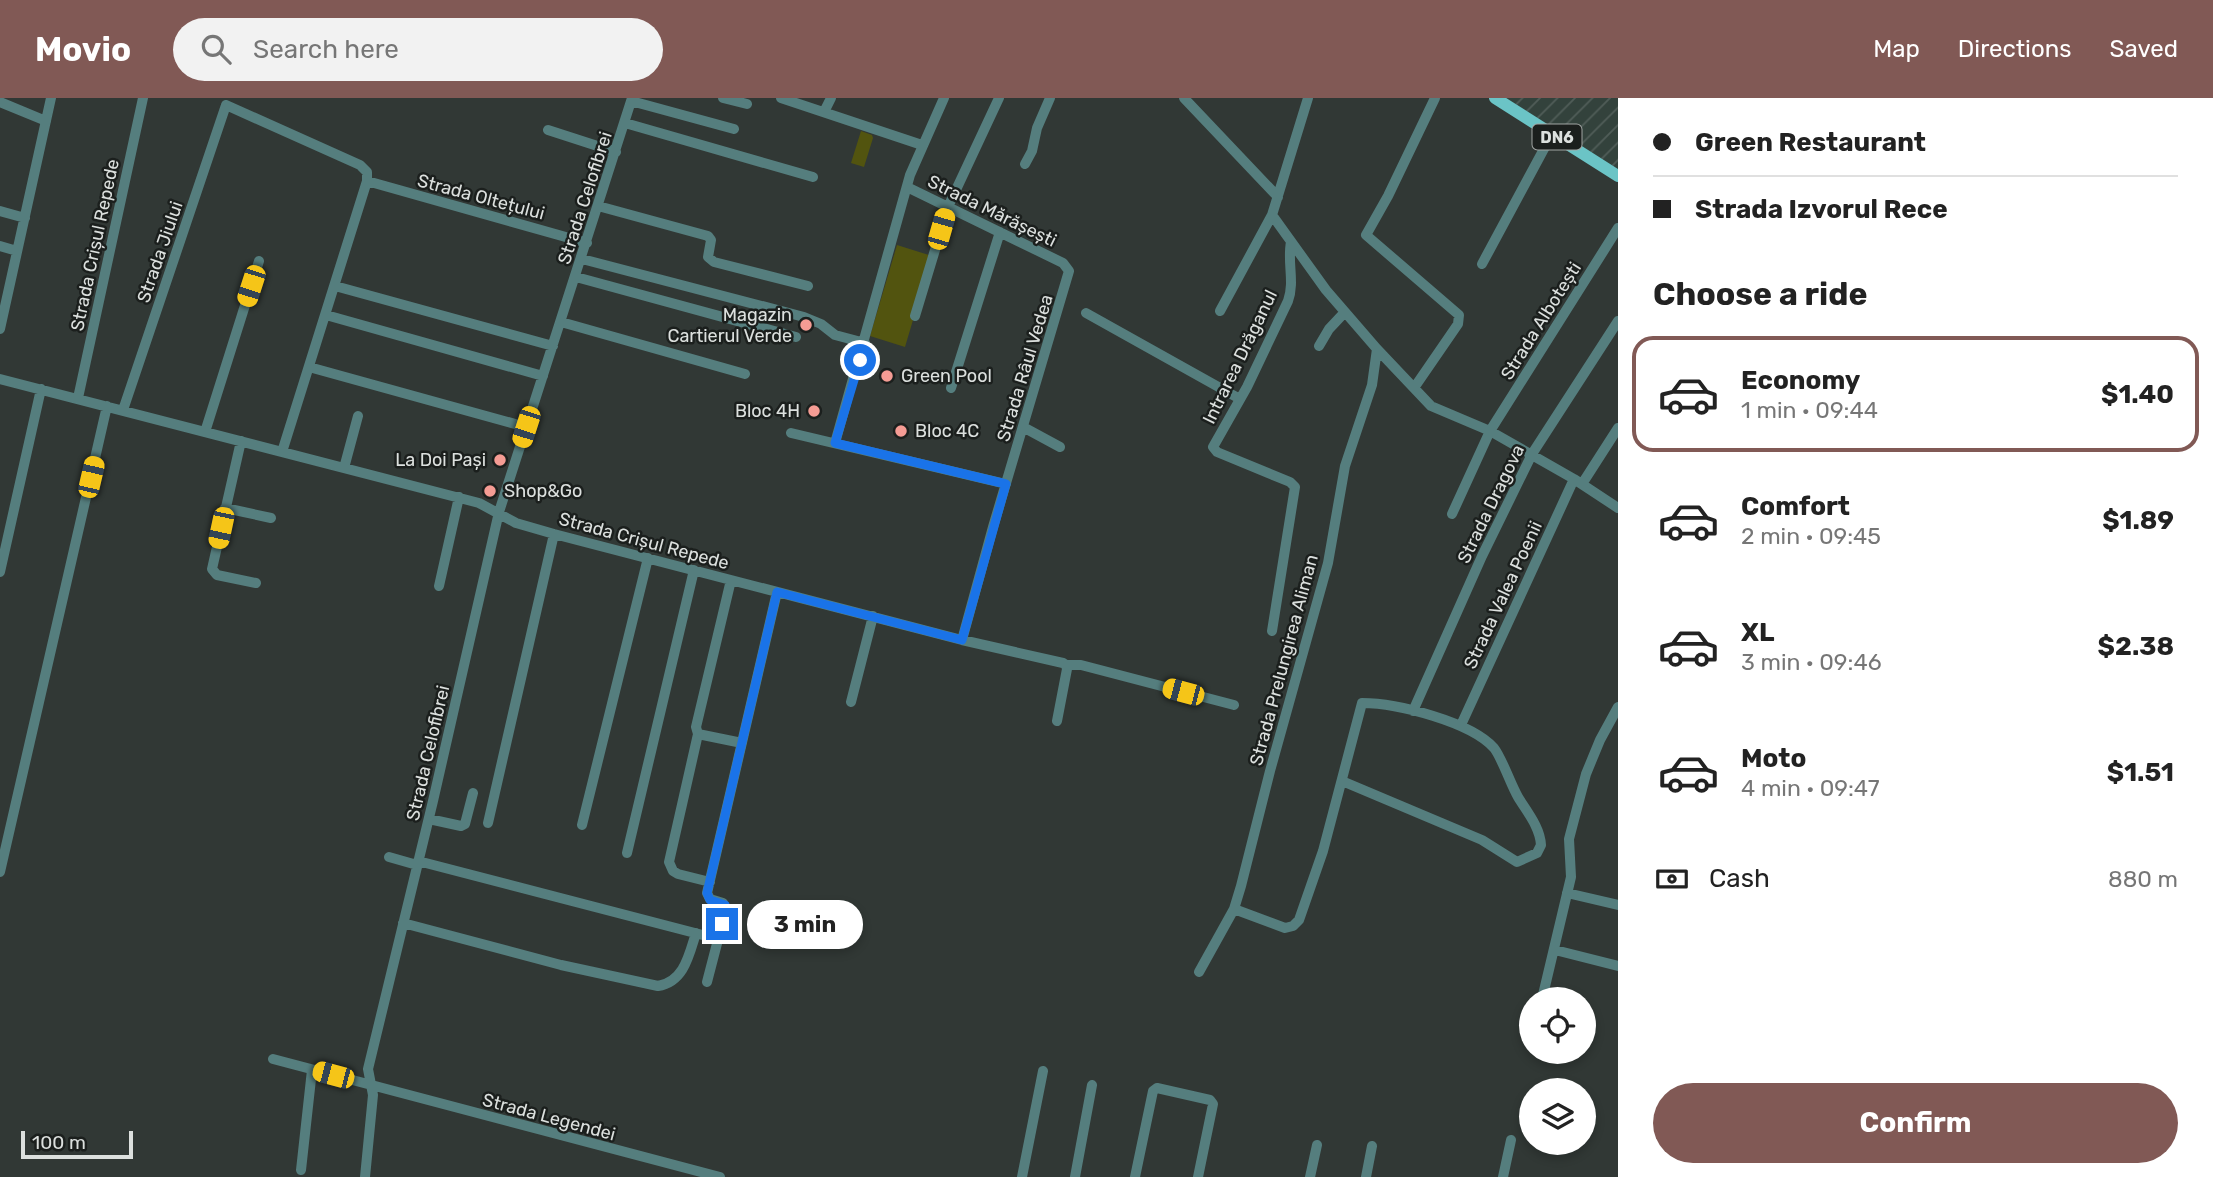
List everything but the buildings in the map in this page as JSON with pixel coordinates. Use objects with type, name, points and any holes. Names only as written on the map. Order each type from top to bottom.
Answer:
[{"type":"main road","name":"DN6","points":[[1495,98],[1618,176]]},
{"type":"street","points":[[0,329],[51,98]]},
{"type":"street","name":"Strada Crișul Repede","points":[[78,398],[143,98]]},
{"type":"street","points":[[723,98],[747,104]]},
{"type":"street","points":[[824,113],[831,98]]},
{"type":"street","points":[[835,443],[907,187],[922,145],[944,98]]},
{"type":"street","points":[[915,316],[948,207],[999,98]]},
{"type":"street","points":[[1025,164],[1032,152],[1037,128],[1050,98]]},
{"type":"street","points":[[1184,98],[1278,197]]},
{"type":"street","points":[[1220,311],[1272,215],[1307,98]]},
{"type":"street","points":[[1414,388],[1458,324],[1459,316],[1366,235],[1388,196],[1435,98]]},
{"type":"street","points":[[788,99],[922,145]]},
{"type":"street","points":[[631,100],[734,129]]},
{"type":"street","name":"Strada Celofibrei","points":[[365,1177],[373,1095],[368,1069],[499,512],[631,100]]},
{"type":"street","points":[[0,102],[46,121]]},
{"type":"street","points":[[224,102],[360,165],[367,172],[367,181],[282,452]]},
{"type":"street","name":"Strada Jiului","points":[[124,410],[224,102]]},
{"type":"street","points":[[625,123],[813,177]]},
{"type":"street","points":[[548,130],[616,152]]},
{"type":"street","points":[[1482,264],[1552,134]]},
{"type":"street","name":"Strada Oltețului","points":[[367,181],[587,243]]},
{"type":"street","name":"Strada Mărășești","points":[[907,187],[1063,263]]},
{"type":"street","points":[[598,206],[708,236],[711,240],[708,257],[714,262],[808,286]]},
{"type":"street","points":[[0,211],[25,218]]},
{"type":"street","points":[[1272,215],[1345,312],[1414,388],[1438,410],[1490,431],[1618,508]]},
{"type":"street","name":"Strada Albotești","points":[[1452,514],[1490,431],[1618,228]]},
{"type":"street","points":[[951,388],[1000,232]]},
{"type":"street","name":"Intrarea Drăganul","points":[[1272,631],[1295,487],[1290,482],[1217,452],[1213,447],[1248,387],[1290,295],[1291,242]]},
{"type":"street","points":[[0,246],[17,250]]},
{"type":"street","points":[[582,259],[804,317],[821,324],[835,335],[865,343]]},
{"type":"street","points":[[205,432],[259,261]]},
{"type":"street","name":"Strada Râul Vedea","points":[[962,640],[1069,276],[1063,263]]},
{"type":"street","points":[[576,277],[796,337]]},
{"type":"street","points":[[335,286],[553,346]]},
{"type":"street","points":[[1319,346],[1329,329],[1345,312]]},
{"type":"street","points":[[1086,313],[1240,398]]},
{"type":"street","points":[[326,315],[543,376]]},
{"type":"street","name":"Strada Dragova","points":[[1413,711],[1482,556],[1532,454],[1618,321]]},
{"type":"street","points":[[561,322],[745,374]]},
{"type":"street","name":"Strada Prelungirea Aliman","points":[[1199,972],[1234,909],[1328,563],[1345,466],[1372,385],[1377,349]]},
{"type":"street","points":[[309,367],[526,427]]},
{"type":"street","name":"Strada Crișul Repede","points":[[0,379],[459,497],[480,503],[516,523],[554,534],[962,640],[1066,665],[1081,664],[1234,705]]},
{"type":"street","points":[[0,572],[41,388]]},
{"type":"street","points":[[0,872],[107,406]]},
{"type":"street","points":[[344,468],[359,416]]},
{"type":"street","points":[[1023,427],[1059,447]]},
{"type":"street","name":"Strada Valea Poenii","points":[[1461,725],[1578,482],[1618,428]]},
{"type":"street","points":[[791,433],[1006,484]]},
{"type":"street","points":[[241,441],[212,569],[214,573],[256,583]]},
{"type":"street","points":[[439,586],[459,497]]},
{"type":"street","points":[[225,508],[271,518]]},
{"type":"street","points":[[488,823],[554,534]]},
{"type":"street","points":[[582,825],[648,558]]},
{"type":"street","points":[[627,853],[694,570]]},
{"type":"street","points":[[710,882],[678,874],[673,871],[669,862],[698,734],[696,726],[731,580]]},
{"type":"street","points":[[707,982],[726,909],[723,903],[708,897],[710,882],[777,592]]},
{"type":"street","points":[[851,702],[873,616]]},
{"type":"street","points":[[1057,721],[1066,665]]},
{"type":"street","points":[[1234,909],[1284,928],[1293,926],[1299,920],[1323,851],[1360,705],[1366,703],[1413,711],[1461,725],[1494,748],[1508,780],[1537,828],[1541,845],[1537,853],[1530,858],[1517,862],[1482,840],[1342,781]]},
{"type":"street","points":[[1545,987],[1571,877],[1569,839],[1586,774],[1618,706]]},
{"type":"street","points":[[698,734],[742,743]]},
{"type":"street","points":[[429,818],[466,824],[474,793]]},
{"type":"street","points":[[389,857],[718,939]]},
{"type":"street","points":[[1567,893],[1618,905]]},
{"type":"street","points":[[403,923],[561,965],[658,986],[671,982],[683,970],[696,933]]},
{"type":"street","points":[[1555,950],[1618,966]]},
{"type":"street","name":"Strada Legendei","points":[[273,1059],[720,1177]]},
{"type":"street","points":[[301,1170],[313,1070]]},
{"type":"street","points":[[1022,1177],[1043,1071]]},
{"type":"street","points":[[1075,1177],[1092,1085]]},
{"type":"street","points":[[1135,1177],[1149,1104],[1153,1091],[1157,1088],[1210,1100],[1213,1104],[1198,1177]]},
{"type":"street","points":[[1503,1177],[1511,1140]]},
{"type":"street","points":[[1310,1177],[1317,1145]]},
{"type":"street","points":[[1366,1177],[1372,1146]]},
{"type":"shaded area","points":[[1506,98],[1618,98],[1618,169]]},
{"type":"shaded area","points":[[861,131],[873,138],[864,167],[851,163]]},
{"type":"shaded area","points":[[897,245],[932,256],[905,347],[870,336]]},
{"type":"place","name":"Magazin Cartierul Verde","points":[[806,325]]},
{"type":"place","name":"Green Pool","points":[[887,376]]},
{"type":"place","name":"Bloc 4H","points":[[814,411]]},
{"type":"place","name":"Bloc 4C","points":[[901,431]]},
{"type":"place","name":"La Doi Pași","points":[[500,460]]},
{"type":"place","name":"Shop&Go","points":[[490,491]]},
{"type":"route","points":[[722,924],[725,905],[710,900],[707,893],[777,592],[962,640],[1006,484],[835,443],[860,360]]}]
